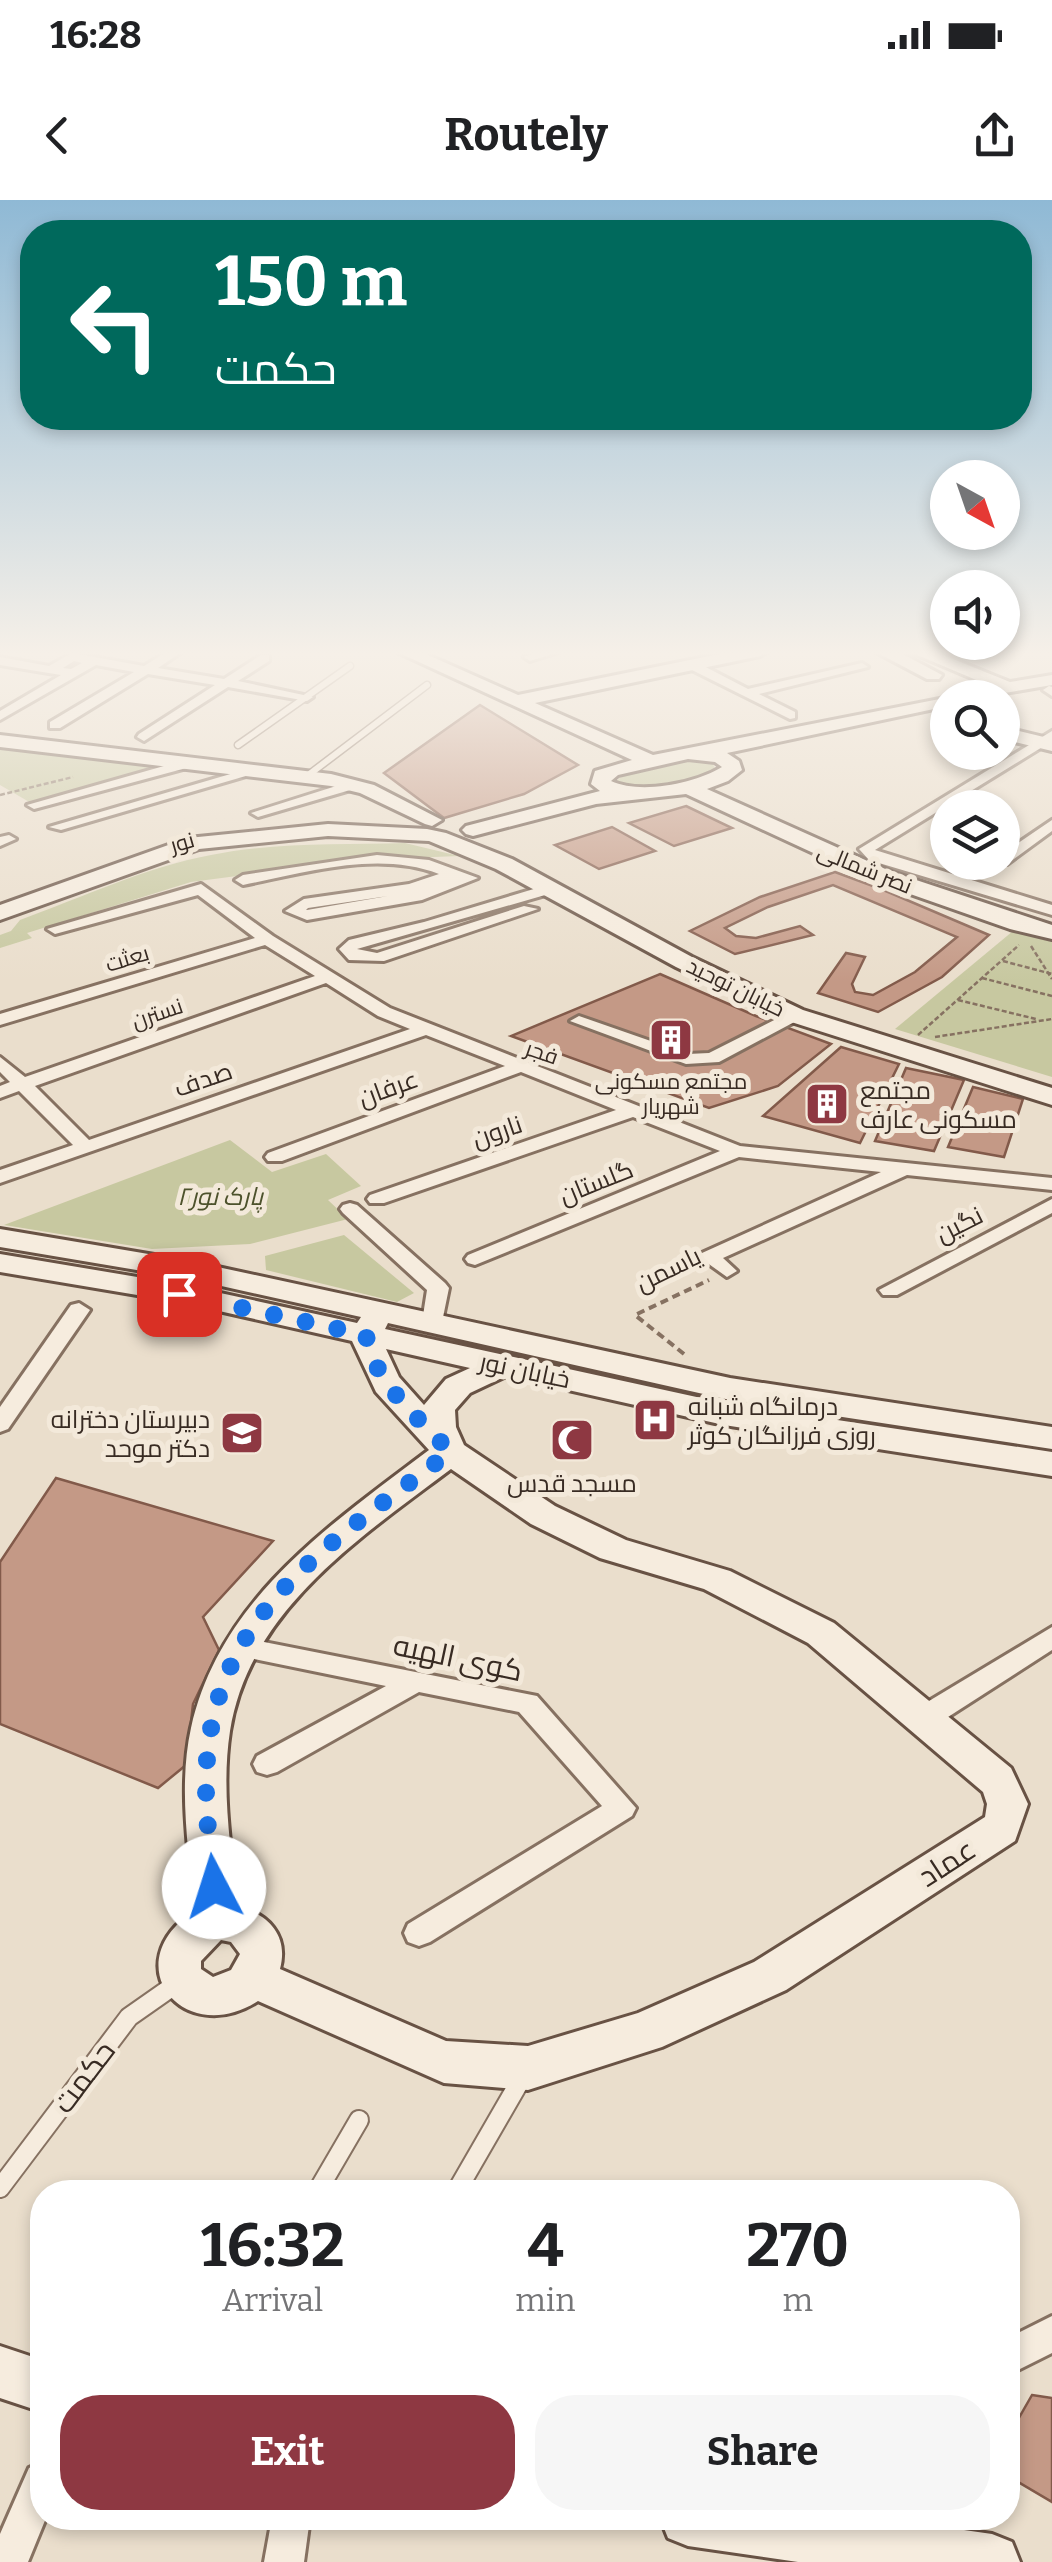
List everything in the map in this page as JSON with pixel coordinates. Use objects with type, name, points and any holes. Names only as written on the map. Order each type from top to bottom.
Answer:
[{"type":"main road","points":[[163,761],[307,776],[467,819],[521,817],[595,798],[684,786],[720,778],[750,761]]},
{"type":"main road","points":[[395,801],[430,830],[649,761]]},
{"type":"main road","points":[[727,761],[732,770]]},
{"type":"main road","points":[[602,775],[601,784],[606,789],[629,795]]},
{"type":"main road","name":"نصر شمالی","points":[[684,786],[884,877],[1052,932]]},
{"type":"main road","points":[[373,827],[392,815],[395,801]]},
{"type":"main road","points":[[504,864],[501,837],[521,817]]},
{"type":"main road","points":[[467,819],[504,864]]},
{"type":"main road","name":"نور","points":[[0,909],[196,843],[373,827],[430,830]]},
{"type":"main road","name":"خیابان توحید","points":[[430,830],[504,864],[538,900],[794,1015],[1052,1097]]},
{"type":"main road","name":"خیابان نور","points":[[0,1238],[190,1270],[503,1365],[724,1414],[1052,1464]]},
{"type":"main road","name":"خیابان نور","points":[[0,1263],[373,1323],[433,1322],[730,1390],[1052,1438]]},
{"type":"main road","points":[[373,1323],[370,1361],[383,1382],[450,1452]]},
{"type":"main road","points":[[450,1452],[439,1427],[438,1408],[458,1386],[503,1365]]},
{"type":"main road","points":[[217,1920],[206,1789],[209,1745],[216,1707],[238,1648],[266,1607],[303,1566],[450,1452]]},
{"type":"main road","name":"عماد","points":[[254,1978],[444,2062],[528,2068],[646,2032],[770,1976],[1000,1829],[1007,1818],[1008,1794],[997,1780],[821,1633],[717,1580],[613,1548],[544,1515],[450,1452]]},
{"type":"main road","points":[[217,1920],[237,1922],[250,1928],[262,1942],[263,1960],[254,1978],[238,1990],[204,1996],[182,1980],[178,1965],[182,1947],[196,1930],[217,1920]]},
{"type":"main road","points":[[0,2372],[30,2382]]},
{"type":"main road","points":[[771,2530],[992,2562]]},
{"type":"street","points":[[1014,761],[866,849],[874,857],[1052,910]]},
{"type":"street","points":[[34,805],[185,764]]},
{"type":"street","points":[[56,827],[256,771]]},
{"type":"street","points":[[258,813],[352,785]]},
{"type":"street","points":[[1020,848],[1052,824]]},
{"type":"street","points":[[243,880],[385,860],[429,862],[454,874],[417,892],[307,915],[293,910],[304,904],[417,892],[467,921]]},
{"type":"street","points":[[970,885],[977,880]]},
{"type":"street","name":"فجر","points":[[56,929],[200,889],[267,938],[384,1012],[737,1151],[1052,1184]]},
{"type":"street","points":[[538,900],[467,921],[354,943],[347,949],[355,957],[378,958],[467,921],[538,900]]},
{"type":"street","name":"بعثت","points":[[0,1020],[267,938]]},
{"type":"street","name":"نسترن","points":[[0,1092],[328,977]]},
{"type":"street","points":[[578,1021],[686,1059],[713,1058],[794,1015]]},
{"type":"street","name":"صدف","points":[[0,1177],[423,1030]]},
{"type":"street","points":[[0,1062],[85,1146]]},
{"type":"street","name":"عرفان","points":[[275,1156],[518,1067]]},
{"type":"street","name":"نارون","points":[[377,1199],[634,1110]]},
{"type":"street","name":"گلستان","points":[[475,1259],[737,1151]]},
{"type":"street","name":"یاسمن","points":[[727,1271],[709,1257],[906,1168]]},
{"type":"street","name":"نگین","points":[[890,1290],[1052,1205]]},
{"type":"street","points":[[350,1209],[438,1288],[433,1322]]},
{"type":"street","points":[[0,1424],[79,1310]]},
{"type":"street","points":[[924,1718],[1052,1637]]},
{"type":"street","name":"کوی الهیه","points":[[238,1648],[527,1703],[622,1808],[419,1933]]},
{"type":"street","points":[[267,1764],[416,1682]]},
{"type":"street","points":[[1020,2351],[1052,2334]]},
{"type":"street","points":[[8,2562],[30,2510]]},
{"type":"street","points":[[284,2562],[289,2530]]},
{"type":"lane","points":[[307,776],[326,761]]},
{"type":"lane","name":"حکمت","points":[[0,2188],[129,2018],[182,1980]]},
{"type":"lane","points":[[463,2180],[528,2068]]},
{"type":"lane","points":[[324,2180],[359,2120]]},
{"type":"path","points":[[1042,1020],[911,1042],[1026,938],[1051,976]]},
{"type":"path","points":[[1001,961],[1051,976]]},
{"type":"path","points":[[982,978],[1052,996]]},
{"type":"path","points":[[958,1000],[1052,1021]]},
{"type":"path","name":"یاسمن","points":[[727,1271],[634,1315],[730,1390]]},
{"type":"green space","points":[[0,761],[139,761],[161,768],[31,803],[0,785]]},
{"type":"green space","points":[[712,761],[715,769],[693,780],[652,789],[616,782],[631,770],[663,762]]},
{"type":"green space","points":[[405,843],[459,856],[357,860],[191,882],[27,933],[32,938],[0,948],[0,935],[11,931],[20,920],[187,860],[259,848]]},
{"type":"green space","points":[[1013,931],[1052,942],[1052,1077],[895,1029]]},
{"type":"green space","name":"پارک نور۲","points":[[230,1140],[272,1172],[326,1154],[361,1186],[328,1200],[348,1219],[250,1244],[152,1249],[4,1225]]},
{"type":"green space","points":[[344,1235],[414,1293],[397,1302],[266,1270],[265,1256]]},
{"type":"building","points":[[401,761],[572,761],[578,765],[524,794],[444,818],[384,773]]},
{"type":"building","points":[[686,806],[732,828],[674,846],[629,823]]},
{"type":"building","points":[[612,827],[655,851],[599,869],[555,845]]},
{"type":"building","points":[[835,872],[989,935],[942,977],[878,1012],[818,993],[846,953],[865,957],[852,984],[855,992],[873,995],[915,972],[957,937],[833,885],[768,907],[725,928],[736,936],[756,938],[800,926],[813,935],[735,954],[690,931],[760,897]]},
{"type":"building","name":"مجتمع مسکونی شهریار","points":[[660,974],[831,1044],[778,1086],[709,1108],[511,1036]]},
{"type":"building","name":"مجتمع مسکونی عارف","points":[[841,1047],[899,1064],[860,1143],[763,1116]]},
{"type":"building","points":[[906,1068],[964,1080],[934,1151],[875,1141]]},
{"type":"building","points":[[973,1087],[1023,1099],[1004,1157],[948,1147]]},
{"type":"building","points":[[56,1478],[273,1541],[203,1617],[219,1650],[193,1704],[186,1765],[158,1788],[0,1724],[0,1562]]},
{"type":"building","points":[[1032,2395],[1052,2398],[1052,2502],[1020,2483],[1020,2416]]},
{"type":"place","name":"مجتمع مسکونی شهریار","points":[[671,1040]]},
{"type":"place","name":"مجتمع مسکونی عارف","points":[[827,1104]]},
{"type":"place","name":"درمانگاه شبانه روزی فرزانگان کوثر","points":[[655,1420]]},
{"type":"place","name":"دبیرستان دخترانه دکتر موحد","points":[[242,1433]]},
{"type":"place","name":"مسجد قدس","points":[[572,1440]]},
{"type":"route","points":[[179,1294],[366,1335],[370,1361],[383,1382],[450,1452],[303,1566],[266,1607],[238,1648],[216,1707],[209,1745],[206,1789],[214,1887]]}]
